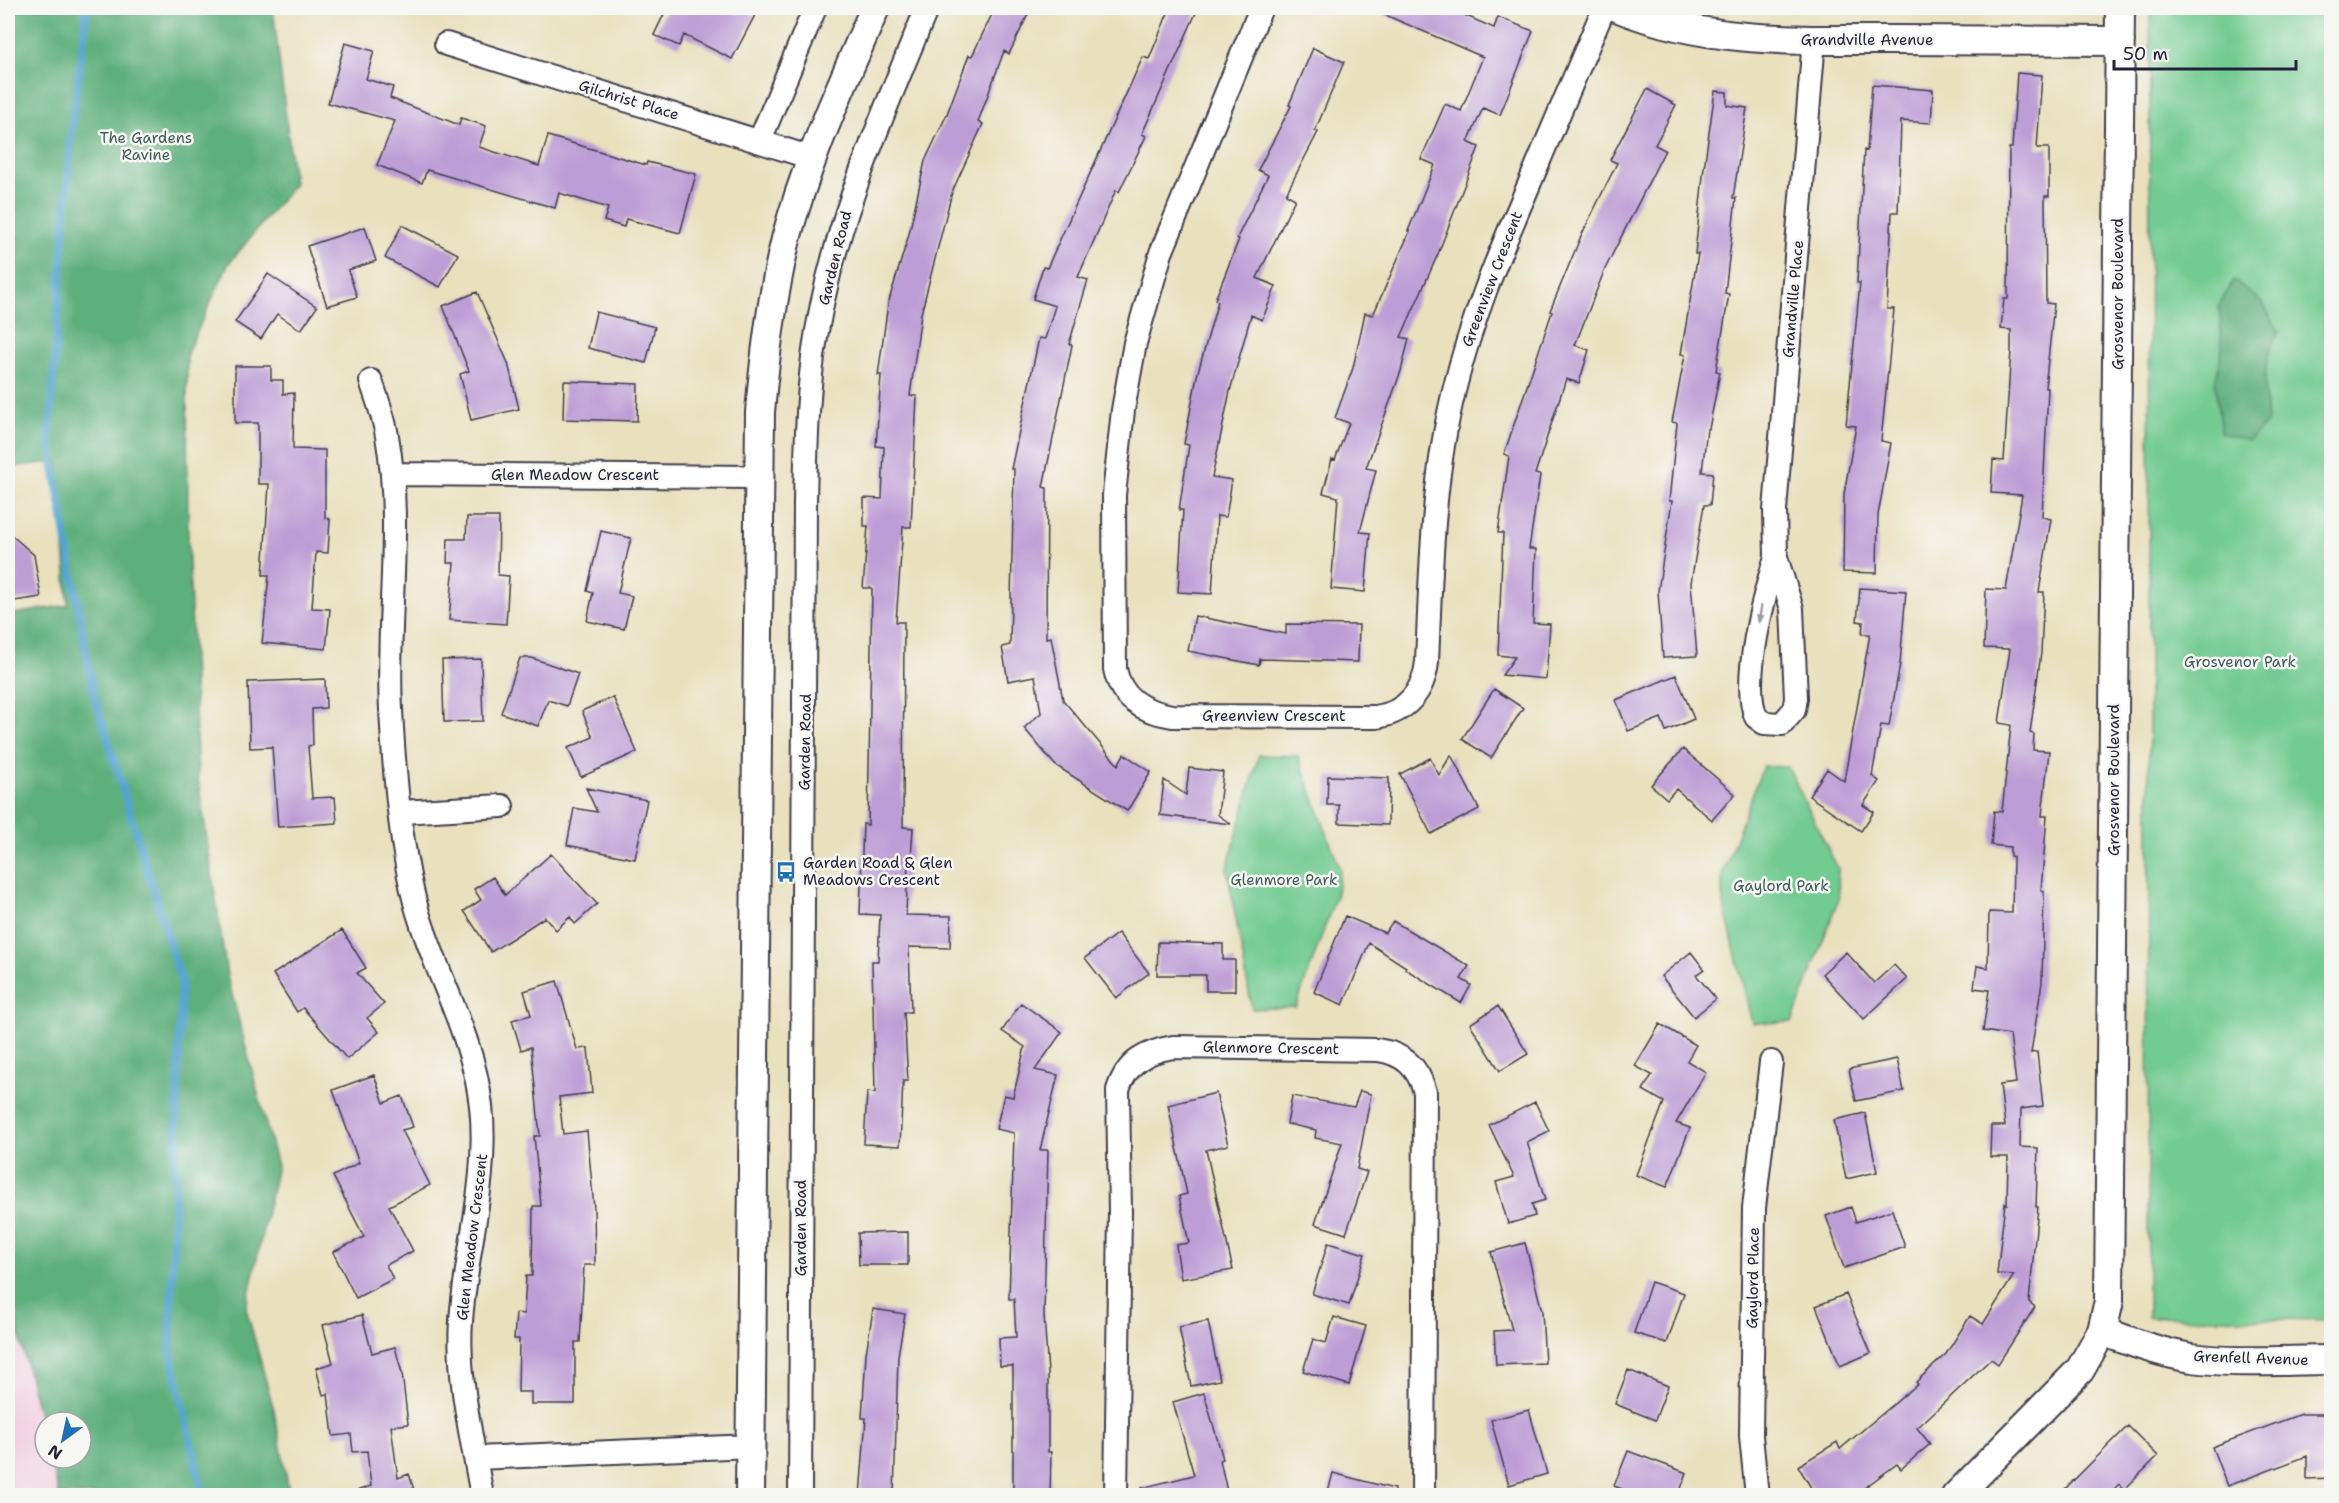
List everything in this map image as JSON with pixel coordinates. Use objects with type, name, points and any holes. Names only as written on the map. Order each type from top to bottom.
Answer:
[{"type":"street","points":[[760,140],[815,8]]},
{"type":"street","points":[[750,1496],[760,412],[769,324],[787,238],[812,158],[875,8]]},
{"type":"street","name":"Garden Road","points":[[800,1496],[805,503],[809,404],[815,347],[840,232],[874,135],[927,8]]},
{"type":"street","name":"Greenview Crescent","points":[[1261,8],[1152,279],[1135,343],[1122,420],[1114,495],[1115,669],[1118,682],[1133,702],[1146,710],[1172,716],[1376,717],[1398,711],[1416,694],[1422,683],[1427,662],[1437,484],[1454,392],[1464,353],[1490,275],[1604,8]]},
{"type":"street","name":"Grandville Avenue","points":[[1618,8],[1668,25],[1705,34],[1814,40],[2120,41]]},
{"type":"street","name":"Grosvenor Boulevard","points":[[1956,1496],[2071,1380],[2088,1359],[2102,1331],[2111,1283],[2120,8]]},
{"type":"street","name":"Grandville Place","points":[[1776,557],[1760,609],[1751,694],[1756,717],[1772,724],[1782,724],[1789,718],[1796,698],[1792,609],[1776,557],[1775,510],[1814,40]]},
{"type":"street","name":"Gilchrist Place","points":[[446,44],[812,158]]},
{"type":"street","name":"Glen Meadow Crescent","points":[[371,381],[387,433],[392,474],[391,710],[401,812],[416,905],[470,1048],[481,1108],[482,1174],[461,1323],[462,1380],[482,1496]]},
{"type":"street","name":"Glen Meadow Crescent","points":[[392,474],[758,477]]},
{"type":"street","points":[[401,812],[502,806]]},
{"type":"street","name":"Glenmore Crescent","points":[[1116,1496],[1118,1090],[1122,1077],[1143,1055],[1173,1047],[1378,1050],[1402,1057],[1418,1074],[1425,1092],[1423,1496]]},
{"type":"street","name":"Gaylord Place","points":[[1757,1496],[1751,1436],[1754,1208],[1771,1062]]},
{"type":"street","name":"Grenfell Avenue","points":[[2102,1331],[2156,1350],[2192,1358],[2331,1360]]},
{"type":"street","points":[[475,1458],[751,1446]]},
{"type":"shaded area","points":[[8,1289],[38,1410],[33,1410],[33,1470],[53,1470],[59,1495],[8,1495]]},
{"type":"green space","name":"The Gardens Ravine","points":[[8,8],[273,8],[294,184],[228,265],[187,353],[188,533],[198,778],[227,975],[277,1166],[246,1308],[274,1410],[290,1495],[59,1495],[53,1470],[93,1470],[93,1410],[38,1410],[8,1289],[8,615],[68,605],[58,461],[8,468]]},
{"type":"green space","name":"Grosvenor Park","points":[[2150,8],[2331,8],[2331,1320],[2148,1317]]},
{"type":"green space","points":[[2234,280],[2262,302],[2279,332],[2266,364],[2267,422],[2248,441],[2221,433],[2215,385],[2222,349],[2219,305]]},
{"type":"green space","name":"Glenmore Park","points":[[1259,755],[1298,756],[1340,869],[1337,893],[1296,1007],[1252,1009],[1227,869]]},
{"type":"green space","name":"Gaylord Park","points":[[1763,766],[1788,767],[1838,869],[1839,898],[1792,1022],[1752,1023],[1722,897],[1722,875]]},
{"type":"building","points":[[667,8],[739,8],[755,15],[732,59],[684,35],[679,46],[654,35]]},
{"type":"building","points":[[995,8],[1031,8],[1009,54],[1004,51],[978,122],[983,124],[952,192],[921,314],[910,396],[917,396],[911,527],[903,527],[896,622],[904,622],[903,827],[913,828],[911,859],[908,859],[906,915],[951,916],[950,948],[909,947],[911,1012],[904,1012],[908,1081],[903,1081],[900,1146],[864,1144],[867,1092],[875,1093],[872,961],[878,961],[880,915],[860,914],[863,824],[868,825],[872,588],[863,588],[868,526],[864,526],[864,498],[882,499],[884,447],[876,446],[881,375],[878,375],[888,304],[909,234],[925,161],[947,114],[969,55],[972,56]]},
{"type":"building","points":[[1170,8],[1183,8],[1196,13],[1142,134],[1146,136],[1119,192],[1116,190],[1078,277],[1088,280],[1069,344],[1072,345],[1043,487],[1047,488],[1046,638],[1051,637],[1063,700],[1118,765],[1124,754],[1151,772],[1127,811],[1055,765],[1024,728],[1041,713],[1035,676],[1008,681],[1002,647],[1010,645],[1014,469],[1011,469],[1039,338],[1045,339],[1055,306],[1033,299],[1043,267],[1047,268],[1143,57],[1149,59]]},
{"type":"building","points":[[1369,8],[1448,8],[1494,28],[1498,17],[1533,31],[1500,115],[1483,108],[1468,142],[1479,147],[1438,254],[1401,337],[1409,339],[1401,371],[1366,468],[1376,470],[1360,532],[1370,533],[1365,592],[1331,589],[1338,497],[1323,493],[1332,459],[1335,460],[1349,423],[1335,418],[1353,368],[1365,313],[1373,315],[1410,231],[1408,231],[1435,165],[1421,159],[1445,104],[1461,111],[1483,57]]},
{"type":"building","points":[[345,43],[374,51],[366,79],[393,87],[390,98],[459,125],[461,118],[486,126],[479,147],[539,166],[548,136],[646,165],[647,162],[696,174],[680,233],[626,219],[624,227],[604,221],[608,208],[559,193],[555,208],[427,170],[422,183],[377,165],[395,121],[328,103]]},
{"type":"building","points":[[1313,48],[1344,62],[1315,131],[1318,132],[1286,194],[1295,199],[1257,278],[1276,286],[1262,320],[1251,315],[1230,391],[1212,477],[1232,480],[1226,517],[1217,516],[1212,594],[1178,592],[1183,510],[1179,510],[1189,445],[1184,444],[1197,376],[1218,301],[1215,300],[1239,239],[1237,238],[1268,175],[1258,170],[1291,106],[1289,105]]},
{"type":"building","points":[[2017,73],[2042,75],[2037,148],[2049,148],[2049,196],[2045,196],[2046,303],[2054,304],[2045,388],[2048,388],[2042,517],[2051,519],[2039,592],[2044,592],[2041,653],[2030,733],[2034,734],[2033,750],[2049,751],[2042,816],[2047,816],[2041,891],[2044,891],[2042,982],[2031,1053],[2037,1052],[2043,1106],[2021,1109],[2020,1147],[2038,1148],[2036,1207],[2038,1207],[2029,1302],[2035,1307],[1998,1364],[1991,1359],[1917,1428],[1930,1444],[1901,1469],[1897,1464],[1853,1496],[1816,1496],[1798,1466],[1837,1442],[1840,1449],[1918,1384],[1916,1382],[1946,1354],[1970,1316],[1983,1324],[2014,1275],[1997,1274],[2005,1203],[2007,1204],[2008,1157],[1990,1157],[1991,1126],[2005,1126],[2000,1085],[2016,1083],[2010,1035],[1983,1031],[1989,990],[1974,988],[1977,966],[1988,968],[1989,912],[2012,913],[2013,857],[2010,856],[2010,847],[1991,845],[1994,811],[2002,812],[2011,725],[1999,723],[2010,649],[1984,648],[1986,589],[2006,590],[2022,495],[1991,493],[1993,460],[2004,461],[2011,350],[2011,330],[2001,329],[2004,299],[2008,299],[2009,148],[2012,148]]},
{"type":"building","points":[[1872,85],[1933,90],[1931,123],[1901,121],[1898,212],[1892,212],[1887,309],[1894,309],[1881,441],[1891,443],[1878,515],[1877,573],[1843,572],[1844,494],[1856,426],[1846,425],[1860,283],[1857,283],[1864,150],[1867,151]]},
{"type":"building","points":[[1647,89],[1676,105],[1655,145],[1665,150],[1605,269],[1575,345],[1589,350],[1579,383],[1566,379],[1535,474],[1540,475],[1529,549],[1536,549],[1533,623],[1550,624],[1546,679],[1502,675],[1515,657],[1498,655],[1503,533],[1498,533],[1509,456],[1504,454],[1552,312],[1550,311],[1581,236],[1617,163],[1610,160]]},
{"type":"building","points":[[1715,91],[1727,92],[1727,105],[1747,108],[1733,198],[1736,198],[1725,293],[1729,294],[1716,371],[1720,372],[1709,429],[1707,429],[1702,472],[1713,473],[1710,505],[1704,505],[1691,583],[1697,656],[1663,658],[1658,591],[1672,501],[1669,501],[1677,423],[1672,422],[1685,355],[1681,354],[1698,254],[1695,254],[1703,175]]},
{"type":"building","points":[[402,225],[458,254],[440,287],[385,258]]},
{"type":"building","points":[[365,227],[376,261],[348,270],[357,297],[327,306],[307,246]]},
{"type":"building","points":[[268,274],[317,307],[301,330],[277,314],[261,339],[235,322]]},
{"type":"building","points":[[477,292],[508,363],[519,409],[471,420],[460,374],[469,371],[443,306]]},
{"type":"building","points":[[596,312],[655,327],[646,363],[588,348]]},
{"type":"building","points":[[235,366],[271,366],[271,380],[283,380],[283,394],[294,393],[293,449],[325,450],[325,518],[330,519],[328,553],[316,552],[312,608],[330,609],[326,649],[262,643],[269,575],[263,575],[269,484],[258,484],[258,423],[235,423]]},
{"type":"building","points":[[564,381],[638,384],[637,421],[563,419]]},
{"type":"building","points":[[467,517],[499,517],[498,575],[509,576],[506,624],[449,620],[454,563],[447,563],[448,539],[466,539]]},
{"type":"building","points":[[601,531],[631,538],[618,593],[632,596],[624,629],[587,621],[593,593],[587,591]]},
{"type":"building","points":[[8,532],[34,555],[41,597],[8,602]]},
{"type":"building","points":[[1860,588],[1906,591],[1900,664],[1889,726],[1881,725],[1872,776],[1879,781],[1863,805],[1874,812],[1861,831],[1809,796],[1827,769],[1844,781],[1870,634],[1862,634],[1863,622],[1857,621]]},
{"type":"building","points":[[1195,616],[1286,634],[1286,624],[1359,625],[1358,662],[1260,659],[1259,665],[1188,651]]},
{"type":"building","points":[[520,658],[532,658],[578,674],[567,706],[548,700],[538,726],[501,713]]},
{"type":"building","points":[[481,659],[483,721],[444,722],[442,660]]},
{"type":"building","points":[[1676,675],[1694,719],[1666,731],[1661,718],[1628,731],[1616,700]]},
{"type":"building","points":[[325,679],[326,708],[312,709],[313,745],[308,746],[312,798],[335,797],[337,823],[278,827],[272,747],[250,748],[248,682]]},
{"type":"building","points":[[1494,689],[1523,708],[1491,758],[1462,739]]},
{"type":"building","points":[[613,697],[637,752],[581,777],[568,748],[593,737],[582,711]]},
{"type":"building","points":[[1683,749],[1735,794],[1712,820],[1676,789],[1667,799],[1651,785]]},
{"type":"building","points":[[1451,755],[1479,809],[1431,834],[1400,774],[1430,758],[1439,775]]},
{"type":"building","points":[[1189,768],[1223,772],[1218,815],[1231,824],[1160,815],[1164,780],[1186,795]]},
{"type":"building","points":[[1328,776],[1389,778],[1388,825],[1339,823],[1339,805],[1327,805]]},
{"type":"building","points":[[586,788],[647,800],[635,859],[567,845],[574,808],[597,812]]},
{"type":"building","points":[[551,854],[597,904],[575,924],[570,917],[556,930],[545,917],[491,952],[464,911],[481,900],[474,889],[493,877],[505,895]]},
{"type":"building","points":[[1345,916],[1385,933],[1393,921],[1469,966],[1461,979],[1471,985],[1461,1003],[1405,969],[1406,967],[1369,943],[1343,1005],[1314,992]]},
{"type":"building","points":[[342,930],[366,968],[357,973],[384,1004],[367,1018],[379,1032],[347,1059],[303,1008],[297,1012],[273,974]]},
{"type":"building","points":[[1118,933],[1149,973],[1116,998],[1085,958]]},
{"type":"building","points":[[1158,942],[1223,944],[1223,960],[1235,960],[1235,991],[1206,991],[1206,975],[1157,975]]},
{"type":"building","points":[[1691,952],[1704,969],[1696,975],[1716,999],[1694,1017],[1661,976]]},
{"type":"building","points":[[1846,952],[1874,983],[1894,965],[1907,979],[1864,1019],[1822,974]]},
{"type":"building","points":[[557,981],[577,1049],[588,1048],[592,1093],[559,1097],[563,1134],[587,1131],[594,1208],[595,1265],[584,1265],[580,1342],[575,1342],[575,1404],[531,1404],[531,1392],[518,1392],[519,1339],[514,1339],[516,1313],[524,1314],[526,1276],[532,1276],[533,1206],[541,1206],[534,1136],[540,1136],[531,1047],[521,1050],[512,1020],[531,1015],[524,991]]},
{"type":"building","points":[[1021,1003],[1062,1032],[1035,1070],[1058,1075],[1040,1150],[1048,1150],[1044,1315],[1048,1373],[1048,1452],[1051,1452],[1050,1496],[1013,1496],[1013,1366],[1000,1366],[999,1338],[1016,1337],[1014,1299],[1009,1299],[1014,1133],[996,1129],[1004,1095],[1013,1097],[1025,1047],[1002,1031]]},
{"type":"building","points":[[1498,1006],[1528,1054],[1500,1071],[1470,1024]]},
{"type":"building","points":[[1660,1024],[1696,1045],[1687,1061],[1706,1072],[1676,1123],[1690,1128],[1667,1187],[1636,1175],[1664,1102],[1643,1090],[1652,1075],[1635,1066]]},
{"type":"building","points":[[1897,1059],[1904,1091],[1856,1101],[1849,1069]]},
{"type":"building","points":[[374,1075],[384,1103],[402,1096],[413,1127],[402,1130],[430,1185],[389,1206],[413,1251],[386,1265],[393,1279],[356,1298],[333,1252],[364,1237],[333,1176],[359,1163],[333,1090]]},
{"type":"building","points":[[1360,1091],[1371,1094],[1357,1169],[1367,1172],[1346,1234],[1315,1224],[1342,1143],[1315,1138],[1316,1130],[1287,1124],[1292,1096],[1354,1107]]},
{"type":"building","points":[[1216,1093],[1228,1145],[1206,1150],[1233,1270],[1181,1279],[1176,1245],[1189,1243],[1179,1196],[1187,1194],[1168,1105]]},
{"type":"building","points":[[1535,1102],[1549,1131],[1527,1142],[1545,1200],[1532,1204],[1535,1216],[1508,1224],[1496,1182],[1514,1177],[1489,1125]]},
{"type":"building","points":[[1865,1113],[1877,1172],[1846,1179],[1834,1120]]},
{"type":"building","points":[[1851,1207],[1856,1222],[1892,1210],[1905,1247],[1844,1268],[1826,1216]]},
{"type":"building","points":[[908,1232],[908,1265],[859,1265],[858,1233]]},
{"type":"building","points":[[1328,1243],[1365,1254],[1349,1305],[1312,1294]]},
{"type":"building","points":[[1525,1243],[1542,1311],[1545,1363],[1496,1365],[1494,1331],[1512,1330],[1491,1252]]},
{"type":"building","points":[[1651,1282],[1684,1293],[1667,1343],[1634,1333]]},
{"type":"building","points":[[1846,1294],[1871,1353],[1840,1366],[1816,1306]]},
{"type":"building","points":[[873,1309],[905,1314],[898,1356],[894,1496],[860,1496],[866,1418],[862,1418],[866,1354]]},
{"type":"building","points":[[362,1315],[372,1353],[395,1347],[402,1373],[408,1424],[391,1426],[398,1478],[409,1474],[416,1496],[356,1496],[356,1491],[371,1486],[367,1451],[353,1452],[351,1434],[333,1436],[328,1394],[323,1395],[316,1368],[333,1363],[323,1325]]},
{"type":"building","points":[[1334,1317],[1366,1326],[1349,1385],[1303,1371],[1313,1339],[1326,1343]]},
{"type":"building","points":[[1208,1321],[1220,1380],[1191,1386],[1179,1327]]},
{"type":"building","points":[[1628,1370],[1668,1386],[1655,1420],[1615,1404]]},
{"type":"building","points":[[1204,1393],[1223,1459],[1220,1460],[1228,1496],[1141,1496],[1141,1488],[1194,1475],[1173,1402]]},
{"type":"building","points":[[1529,1410],[1547,1474],[1509,1485],[1491,1420]]},
{"type":"building","points":[[2301,1414],[2329,1414],[2331,1478],[2307,1479],[2307,1456],[2227,1486],[2212,1447]]},
{"type":"building","points":[[2128,1426],[2158,1456],[2124,1490],[2119,1484],[2107,1496],[2058,1496]]},
{"type":"building","points":[[1628,1451],[1687,1473],[1678,1496],[1640,1496],[1614,1486]]},
{"type":"building","points":[[1333,1473],[1394,1489],[1393,1496],[1327,1496]]},
{"type":"waterway","points":[[71,136],[87,8]]},
{"type":"waterway","points":[[71,137],[49,438],[93,691],[181,981],[170,1349],[203,1496]]},
{"type":"place","name":"Garden Road & Glen Meadows Crescent","points":[[786,872]]}]
